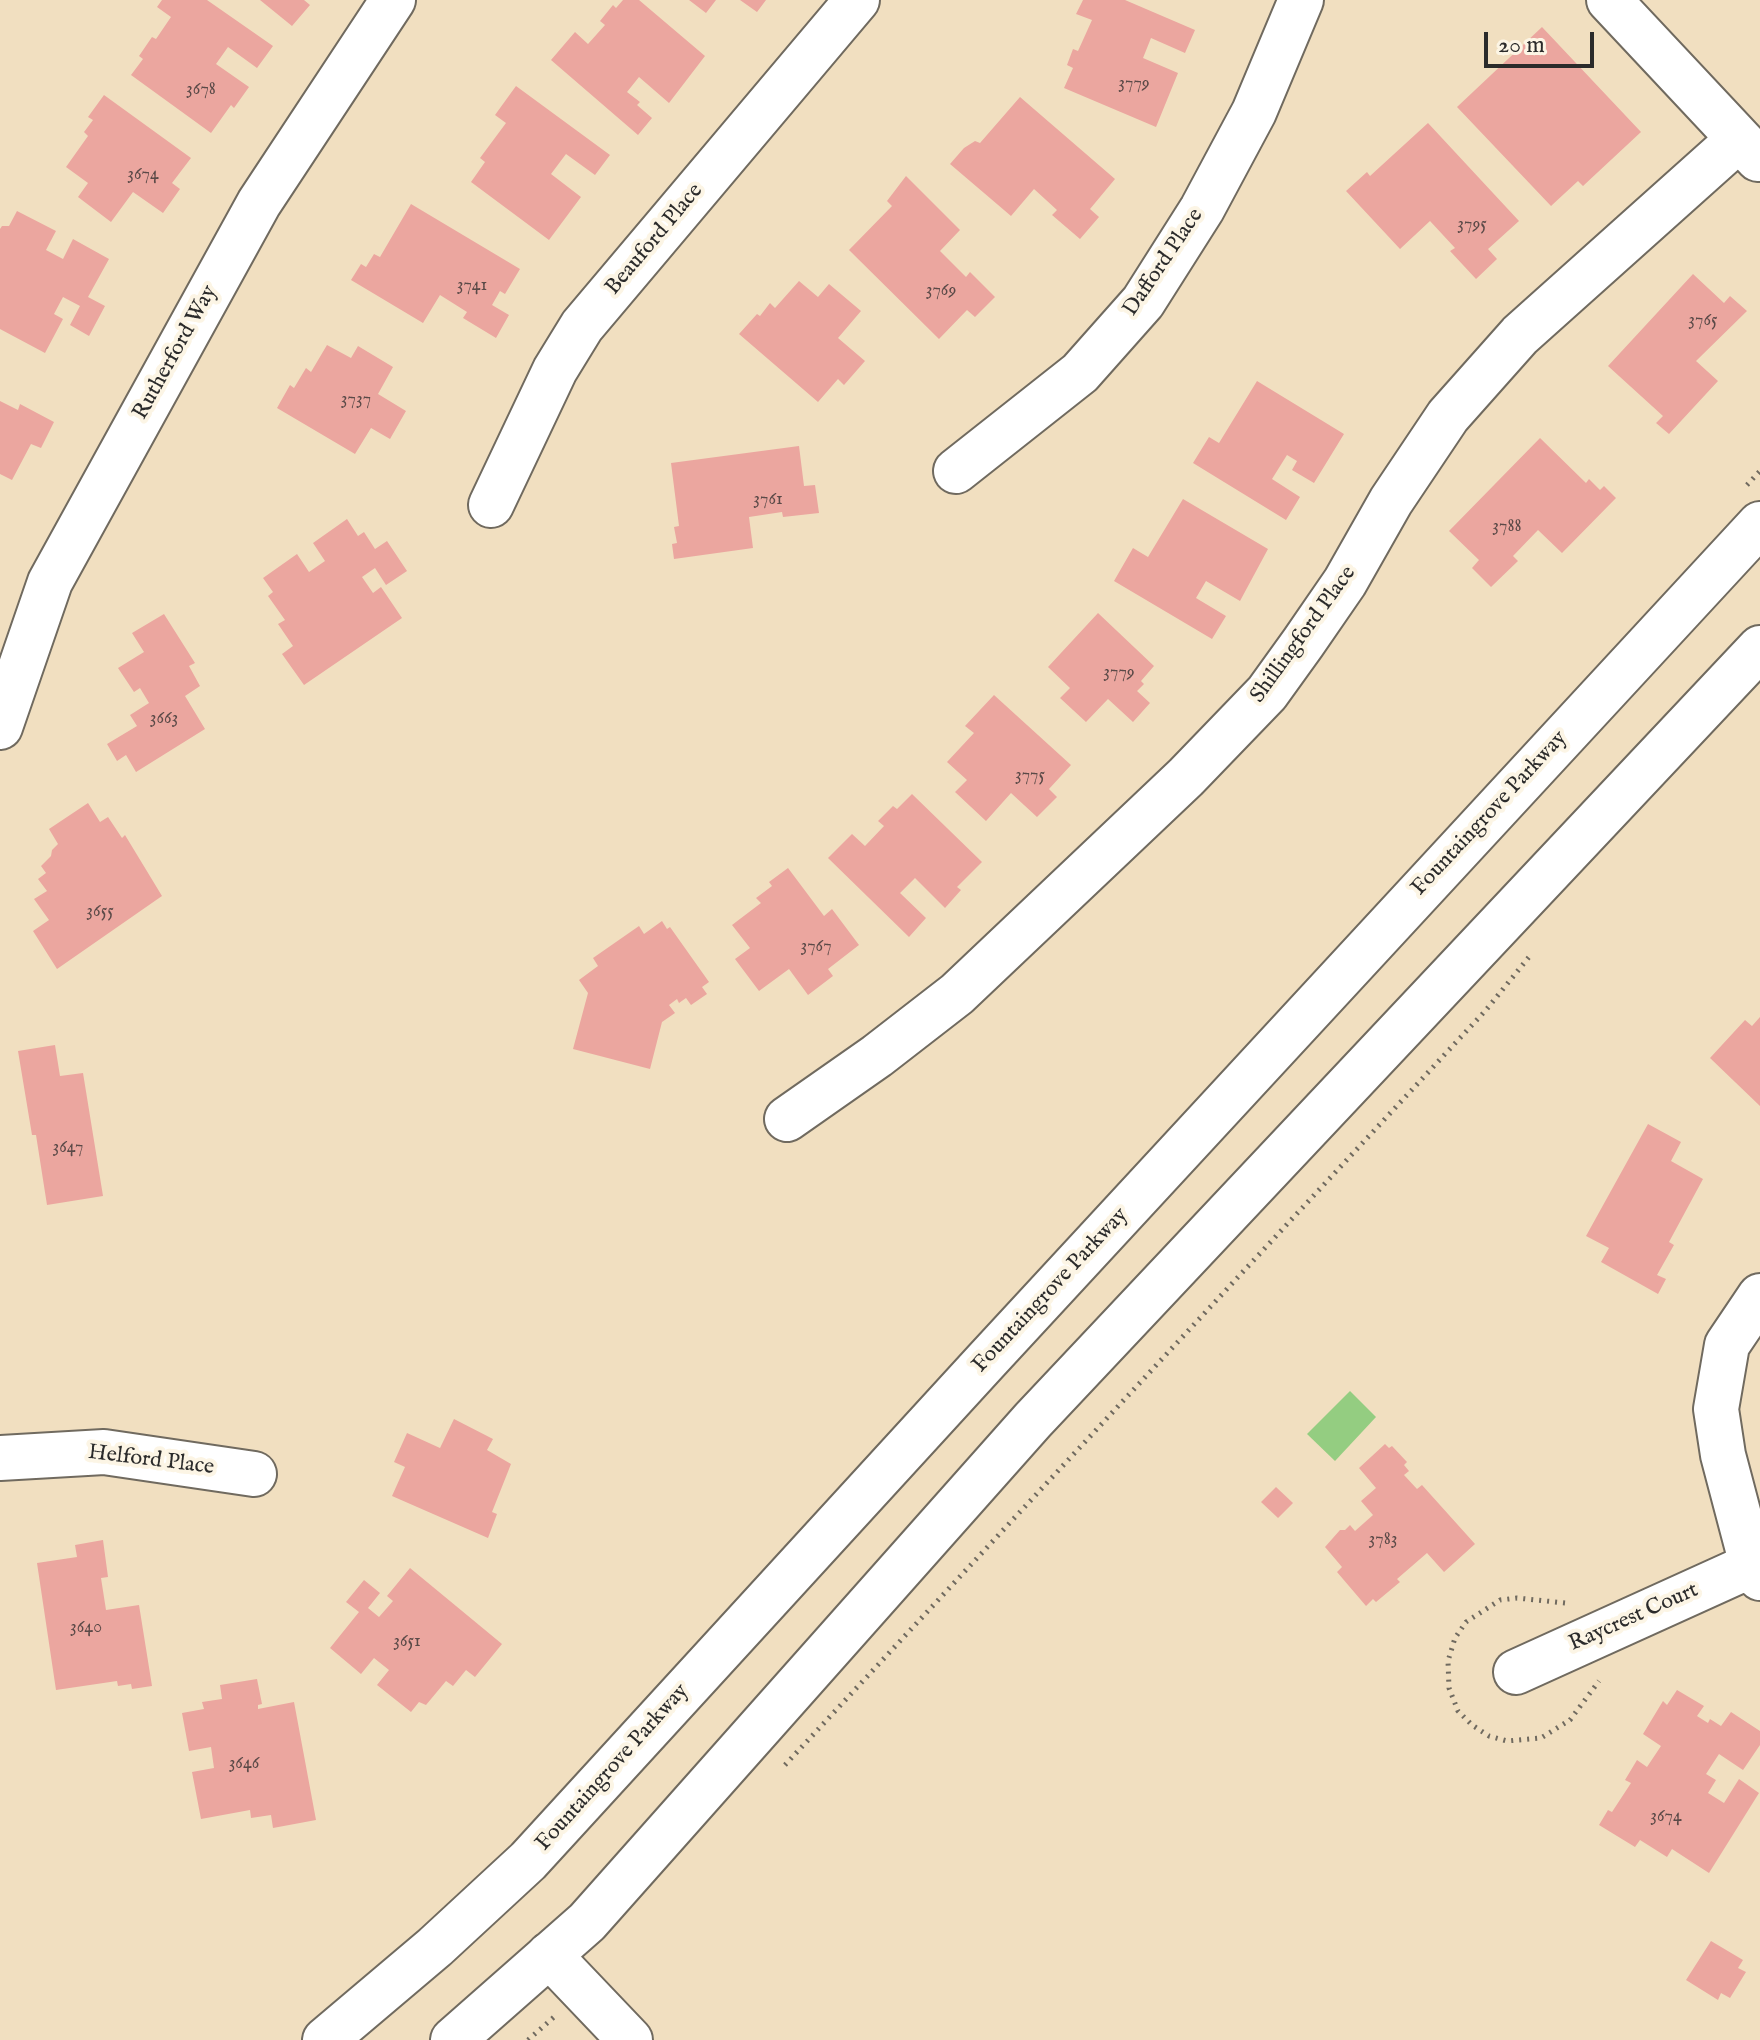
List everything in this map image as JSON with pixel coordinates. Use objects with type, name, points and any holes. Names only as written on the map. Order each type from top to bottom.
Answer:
[{"type":"street","name":"Rutherford Way","points":[[0,727],[50,582],[259,203],[393,0]]},
{"type":"street","name":"Beauford Place","points":[[491,505],[555,370],[582,326],[857,0]]},
{"type":"street","name":"Dafford Place","points":[[956,471],[1080,373],[1143,302],[1202,209],[1254,112],[1301,0]]},
{"type":"street","points":[[1609,0],[1750,150]]},
{"type":"street","name":"Shillingford Place","points":[[787,1119],[877,1056],[957,994],[1186,777],[1267,693],[1345,582],[1391,501],[1448,416],[1520,335],[1750,150]]},
{"type":"street","name":"Fountaingrove Parkway","points":[[325,2040],[435,1947],[528,1861],[1760,524]]},
{"type":"street","points":[[453,2040],[587,1922],[1033,1420],[1760,648]]},
{"type":"street","points":[[1756,1571],[1723,1455],[1716,1409],[1727,1345],[1760,1296]]},
{"type":"street","name":"Helford Place","points":[[0,1458],[104,1452],[254,1474]]},
{"type":"street","name":"Raycrest Court","points":[[1516,1672],[1756,1571]]},
{"type":"street","points":[[549,1955],[630,2040]]},
{"type":"path","points":[[780,1771],[1486,1010],[1533,952]]},
{"type":"green space","points":[[1350,1391],[1376,1417],[1335,1461],[1307,1434]]},
{"type":"building","points":[[162,0],[207,0],[273,46],[257,68],[228,47],[216,64],[249,87],[234,108],[231,105],[211,133],[131,75],[143,59],[139,56],[152,37],[156,39],[171,17],[157,7]]},
{"type":"building","points":[[260,0],[304,0],[310,5],[292,26]]},
{"type":"building","points":[[623,0],[639,0],[705,56],[669,103],[639,77],[627,92],[640,102],[637,105],[652,118],[638,135],[551,60],[575,32],[588,44],[605,25],[600,21],[613,5],[616,8]]},
{"type":"building","points":[[689,0],[716,0],[706,13]]},
{"type":"building","points":[[740,0],[766,0],[757,12]]},
{"type":"building","points":[[1083,0],[1125,0],[1195,30],[1185,53],[1151,38],[1143,58],[1178,73],[1156,127],[1064,88],[1073,68],[1067,65],[1073,49],[1078,51],[1092,20],[1076,14]]},
{"type":"building","points":[[1542,27],[1641,132],[1583,186],[1578,181],[1551,206],[1457,107]]},
{"type":"building","points":[[516,86],[610,155],[595,175],[566,154],[551,174],[581,197],[549,240],[471,182],[485,162],[480,158],[506,123],[495,115]]},
{"type":"building","points":[[104,95],[191,158],[172,183],[180,189],[163,213],[133,192],[111,222],[78,197],[88,183],[66,167],[88,136],[84,132],[93,120],[88,117]]},
{"type":"building","points":[[1020,97],[1115,179],[1090,209],[1099,217],[1080,239],[1052,215],[1057,210],[1034,189],[1011,216],[950,164],[964,148],[975,141],[980,143]]},
{"type":"building","points":[[1428,123],[1519,221],[1488,249],[1497,259],[1476,279],[1450,251],[1455,248],[1430,221],[1400,249],[1346,191],[1367,172],[1370,176]]},
{"type":"building","points":[[906,176],[960,230],[940,251],[966,277],[970,272],[995,297],[975,317],[967,310],[939,339],[849,250],[892,206],[887,201]]},
{"type":"building","points":[[411,204],[520,269],[505,294],[500,291],[492,305],[509,315],[496,338],[463,318],[467,312],[440,295],[423,323],[351,280],[361,264],[366,267],[374,254],[380,257]]},
{"type":"building","points":[[17,211],[56,231],[46,250],[63,259],[73,239],[109,259],[88,297],[105,306],[89,336],[70,325],[80,306],[63,297],[54,314],[63,319],[45,353],[0,329],[0,229],[9,226]]},
{"type":"building","points":[[1693,274],[1724,303],[1730,296],[1747,311],[1696,361],[1718,381],[1669,434],[1656,423],[1663,416],[1608,366]]},
{"type":"building","points":[[799,281],[818,297],[829,284],[861,311],[838,338],[865,361],[844,385],[838,379],[818,402],[739,334],[770,303],[775,308]]},
{"type":"building","points":[[327,345],[351,358],[358,346],[393,367],[378,394],[406,411],[390,439],[371,428],[355,454],[277,408],[290,385],[294,388],[306,368],[311,372]]},
{"type":"building","points":[[1257,381],[1344,434],[1314,483],[1292,470],[1297,461],[1287,455],[1272,479],[1300,497],[1286,520],[1193,463],[1209,437],[1219,443]]},
{"type":"building","points":[[0,401],[18,410],[20,404],[54,422],[41,448],[31,444],[12,480],[0,474]]},
{"type":"building","points":[[1540,438],[1586,483],[1589,479],[1600,490],[1604,486],[1616,498],[1562,553],[1538,530],[1513,556],[1518,561],[1491,587],[1472,568],[1479,560],[1449,531]]},
{"type":"building","points":[[799,446],[804,486],[815,485],[819,513],[783,517],[782,512],[749,517],[753,548],[674,559],[672,544],[677,543],[674,527],[679,526],[671,463]]},
{"type":"building","points":[[1183,499],[1268,549],[1240,601],[1206,581],[1196,598],[1226,616],[1212,639],[1114,581],[1133,548],[1148,557]]},
{"type":"building","points":[[347,519],[358,536],[364,532],[375,549],[387,541],[407,571],[386,585],[375,568],[362,577],[373,593],[381,587],[402,618],[304,685],[282,654],[293,646],[278,624],[285,620],[268,596],[273,592],[263,578],[297,554],[309,572],[325,561],[313,543]]},
{"type":"building","points":[[1098,613],[1154,666],[1137,691],[1150,703],[1133,722],[1108,699],[1086,722],[1060,698],[1070,688],[1048,667]]},
{"type":"building","points":[[164,614],[195,663],[189,666],[200,686],[185,696],[205,729],[136,772],[126,755],[117,761],[107,744],[137,726],[130,715],[149,703],[140,688],[134,692],[118,668],[144,652],[132,633]]},
{"type":"building","points":[[994,695],[1071,765],[1049,789],[1057,797],[1037,817],[1011,793],[986,821],[955,792],[967,780],[947,762],[974,733],[965,726]]},
{"type":"building","points":[[912,794],[982,862],[957,887],[961,890],[945,908],[915,878],[900,893],[926,918],[909,937],[828,858],[852,834],[865,846],[884,826],[878,821],[893,806],[897,809]]},
{"type":"building","points":[[88,803],[100,822],[108,817],[122,838],[125,835],[162,896],[57,969],[33,931],[49,920],[34,899],[47,891],[38,879],[46,873],[41,866],[58,844],[49,829]]},
{"type":"building","points":[[788,868],[824,916],[832,909],[859,945],[828,969],[833,976],[808,995],[789,969],[759,991],[735,959],[750,948],[732,925],[761,903],[756,898],[772,886],[769,882]]},
{"type":"building","points":[[662,921],[667,929],[670,927],[709,982],[702,987],[707,994],[691,1005],[686,998],[679,1003],[677,999],[669,1005],[675,1013],[662,1022],[650,1069],[573,1049],[588,993],[579,980],[598,966],[593,958],[639,926],[644,934]]},
{"type":"building","points":[[1760,1017],[1760,1106],[1710,1058],[1745,1020],[1752,1026]]},
{"type":"building","points":[[55,1045],[60,1076],[83,1073],[103,1196],[47,1205],[18,1051]]},
{"type":"building","points":[[1648,1124],[1681,1142],[1671,1161],[1703,1179],[1669,1242],[1674,1245],[1657,1275],[1666,1279],[1658,1294],[1601,1262],[1609,1248],[1586,1236]]},
{"type":"building","points":[[454,1419],[493,1439],[487,1450],[511,1464],[492,1512],[497,1514],[488,1538],[392,1496],[405,1467],[394,1462],[407,1433],[440,1448]]},
{"type":"building","points":[[1385,1444],[1389,1448],[1392,1446],[1407,1462],[1404,1465],[1409,1471],[1404,1475],[1417,1489],[1422,1485],[1475,1544],[1444,1572],[1427,1553],[1397,1579],[1400,1582],[1376,1602],[1373,1599],[1366,1606],[1337,1572],[1342,1567],[1325,1547],[1340,1530],[1350,1525],[1355,1531],[1373,1515],[1361,1501],[1376,1488],[1359,1468]]},
{"type":"building","points":[[1276,1487],[1293,1503],[1278,1518],[1261,1502]]},
{"type":"building","points":[[103,1540],[108,1577],[101,1578],[106,1610],[139,1605],[152,1686],[132,1689],[131,1684],[118,1686],[117,1681],[56,1690],[37,1563],[77,1557],[75,1545]]},
{"type":"building","points":[[410,1568],[502,1644],[475,1677],[466,1670],[453,1686],[446,1681],[426,1705],[419,1702],[411,1712],[377,1685],[389,1670],[374,1658],[361,1674],[330,1648],[359,1612],[346,1602],[364,1580],[380,1593],[368,1608],[379,1617],[393,1601],[387,1596]]},
{"type":"building","points":[[257,1679],[262,1704],[258,1705],[258,1709],[294,1702],[316,1820],[273,1828],[271,1815],[251,1818],[250,1810],[201,1819],[192,1772],[214,1768],[211,1747],[189,1751],[182,1713],[204,1709],[202,1702],[222,1699],[220,1685]]},
{"type":"building","points":[[1677,1690],[1704,1706],[1697,1716],[1708,1723],[1710,1719],[1721,1726],[1731,1712],[1760,1731],[1760,1745],[1743,1770],[1719,1754],[1706,1774],[1716,1780],[1708,1793],[1724,1803],[1739,1779],[1759,1793],[1709,1873],[1672,1849],[1667,1857],[1640,1840],[1635,1847],[1599,1825],[1608,1810],[1612,1812],[1631,1783],[1625,1780],[1637,1760],[1647,1767],[1661,1746],[1643,1734],[1663,1701],[1667,1705]]},
{"type":"building","points":[[1711,1941],[1743,1960],[1738,1968],[1746,1972],[1730,1998],[1721,1993],[1718,2000],[1686,1980]]}]
